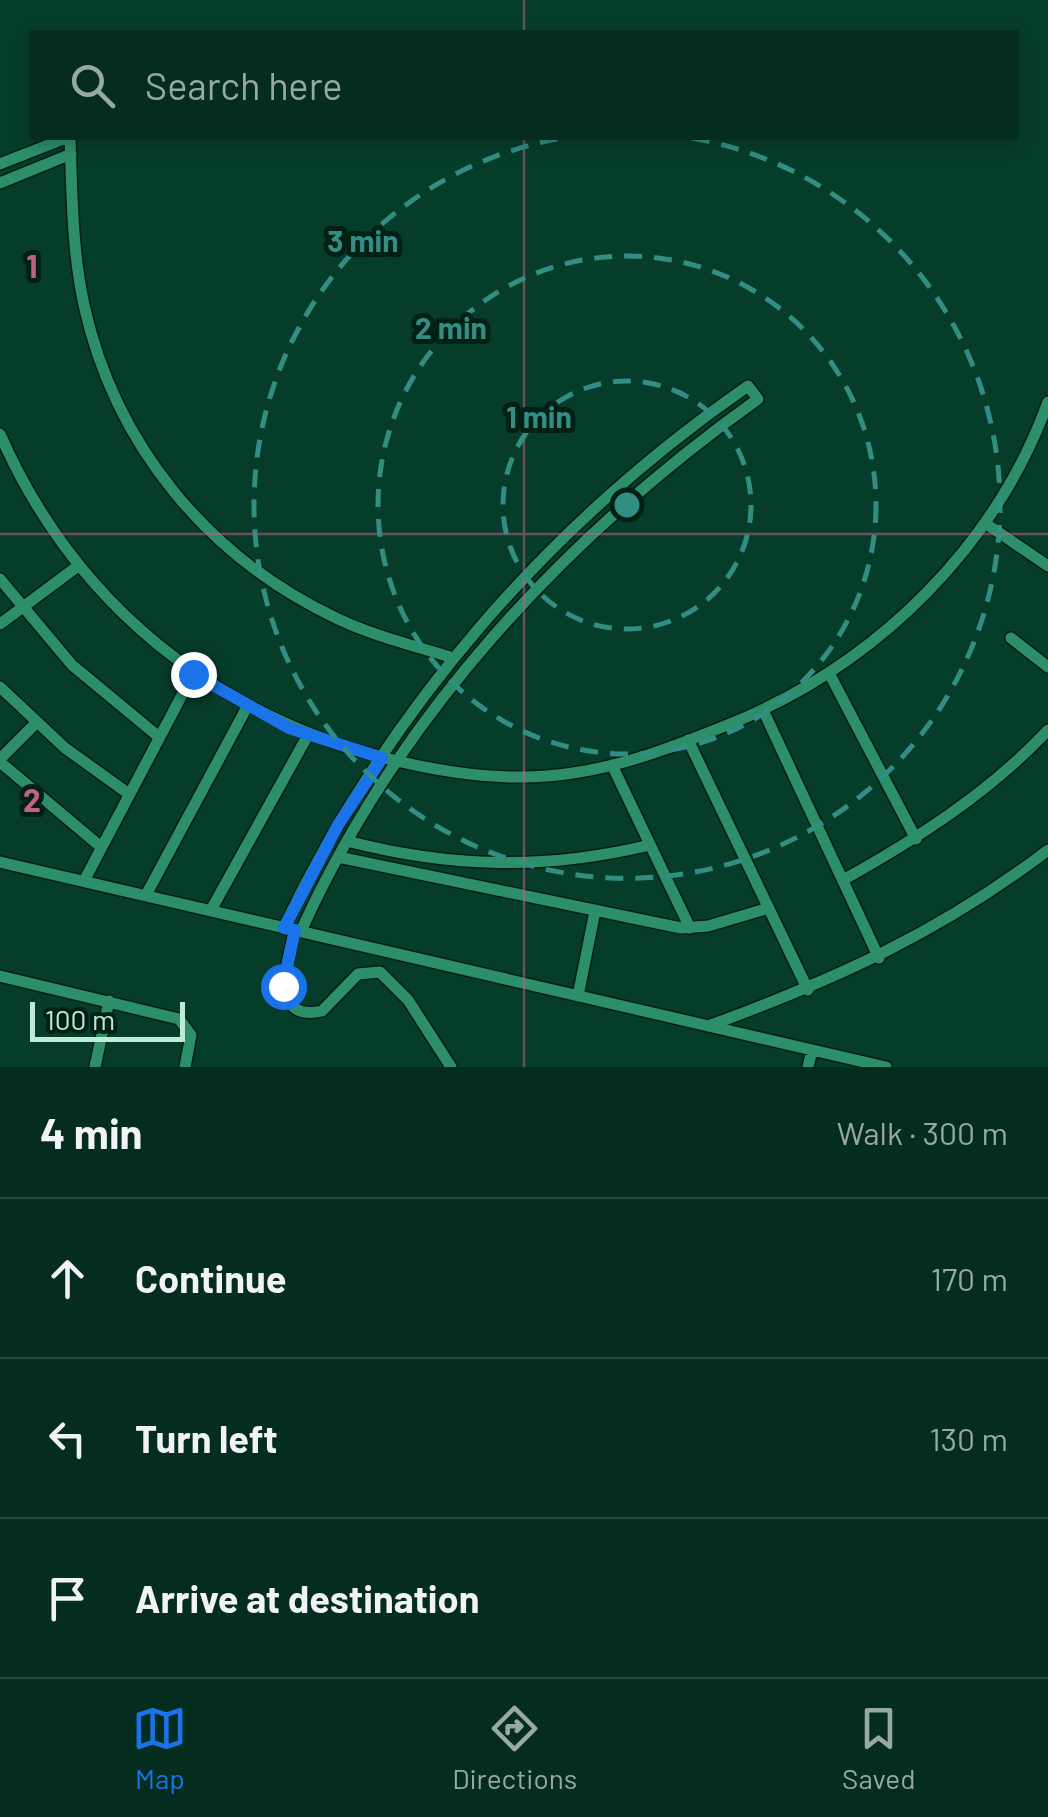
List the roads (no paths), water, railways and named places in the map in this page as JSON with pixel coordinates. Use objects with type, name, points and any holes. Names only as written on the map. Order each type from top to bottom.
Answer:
[{"type":"street","points":[[0,164],[63,140]]},
{"type":"street","points":[[68,140],[75,244],[87,318],[112,394],[144,453],[190,513],[229,551],[280,588],[340,620],[453,658]]},
{"type":"street","points":[[0,183],[71,154]]},
{"type":"street","points":[[293,930],[397,761],[475,658],[567,558],[654,478],[758,399],[748,386],[613,490],[553,547],[453,658],[338,825],[293,930],[283,981],[285,996],[306,1012],[322,1011],[358,974],[380,972],[408,1000],[451,1067]]},
{"type":"street","points":[[0,434],[38,508],[78,566],[125,618],[193,674],[248,707],[308,735],[382,758],[456,774],[517,778],[612,766],[763,710],[830,673],[915,606],[985,522],[1024,459],[1048,402]]},
{"type":"street","points":[[985,522],[1048,566]]},
{"type":"street","points":[[0,624],[78,566]]},
{"type":"street","points":[[0,580],[72,665],[159,737]]},
{"type":"street","points":[[1011,638],[1048,667]]},
{"type":"street","points":[[830,673],[916,839]]},
{"type":"street","points":[[84,881],[193,674]]},
{"type":"street","points":[[0,687],[36,723],[129,794]]},
{"type":"street","points":[[146,895],[248,707]]},
{"type":"street","points":[[763,710],[879,958]]},
{"type":"street","points":[[36,723],[0,761],[101,847]]},
{"type":"street","points":[[842,880],[916,839],[976,796],[1048,730]]},
{"type":"street","points":[[211,910],[308,735]]},
{"type":"street","points":[[688,740],[808,990]]},
{"type":"street","points":[[612,766],[690,928]]},
{"type":"street","points":[[347,841],[430,860],[498,866],[584,859],[650,845]]},
{"type":"street","points":[[708,1026],[808,990],[879,958],[941,925],[1048,850]]},
{"type":"street","points":[[338,857],[690,928],[769,908]]},
{"type":"street","points":[[0,862],[886,1067]]},
{"type":"street","points":[[578,996],[596,911]]},
{"type":"street","points":[[0,976],[183,1022],[191,1040],[185,1067]]},
{"type":"street","points":[[95,1067],[109,1001]]},
{"type":"street","points":[[808,1067],[812,1050]]}]
